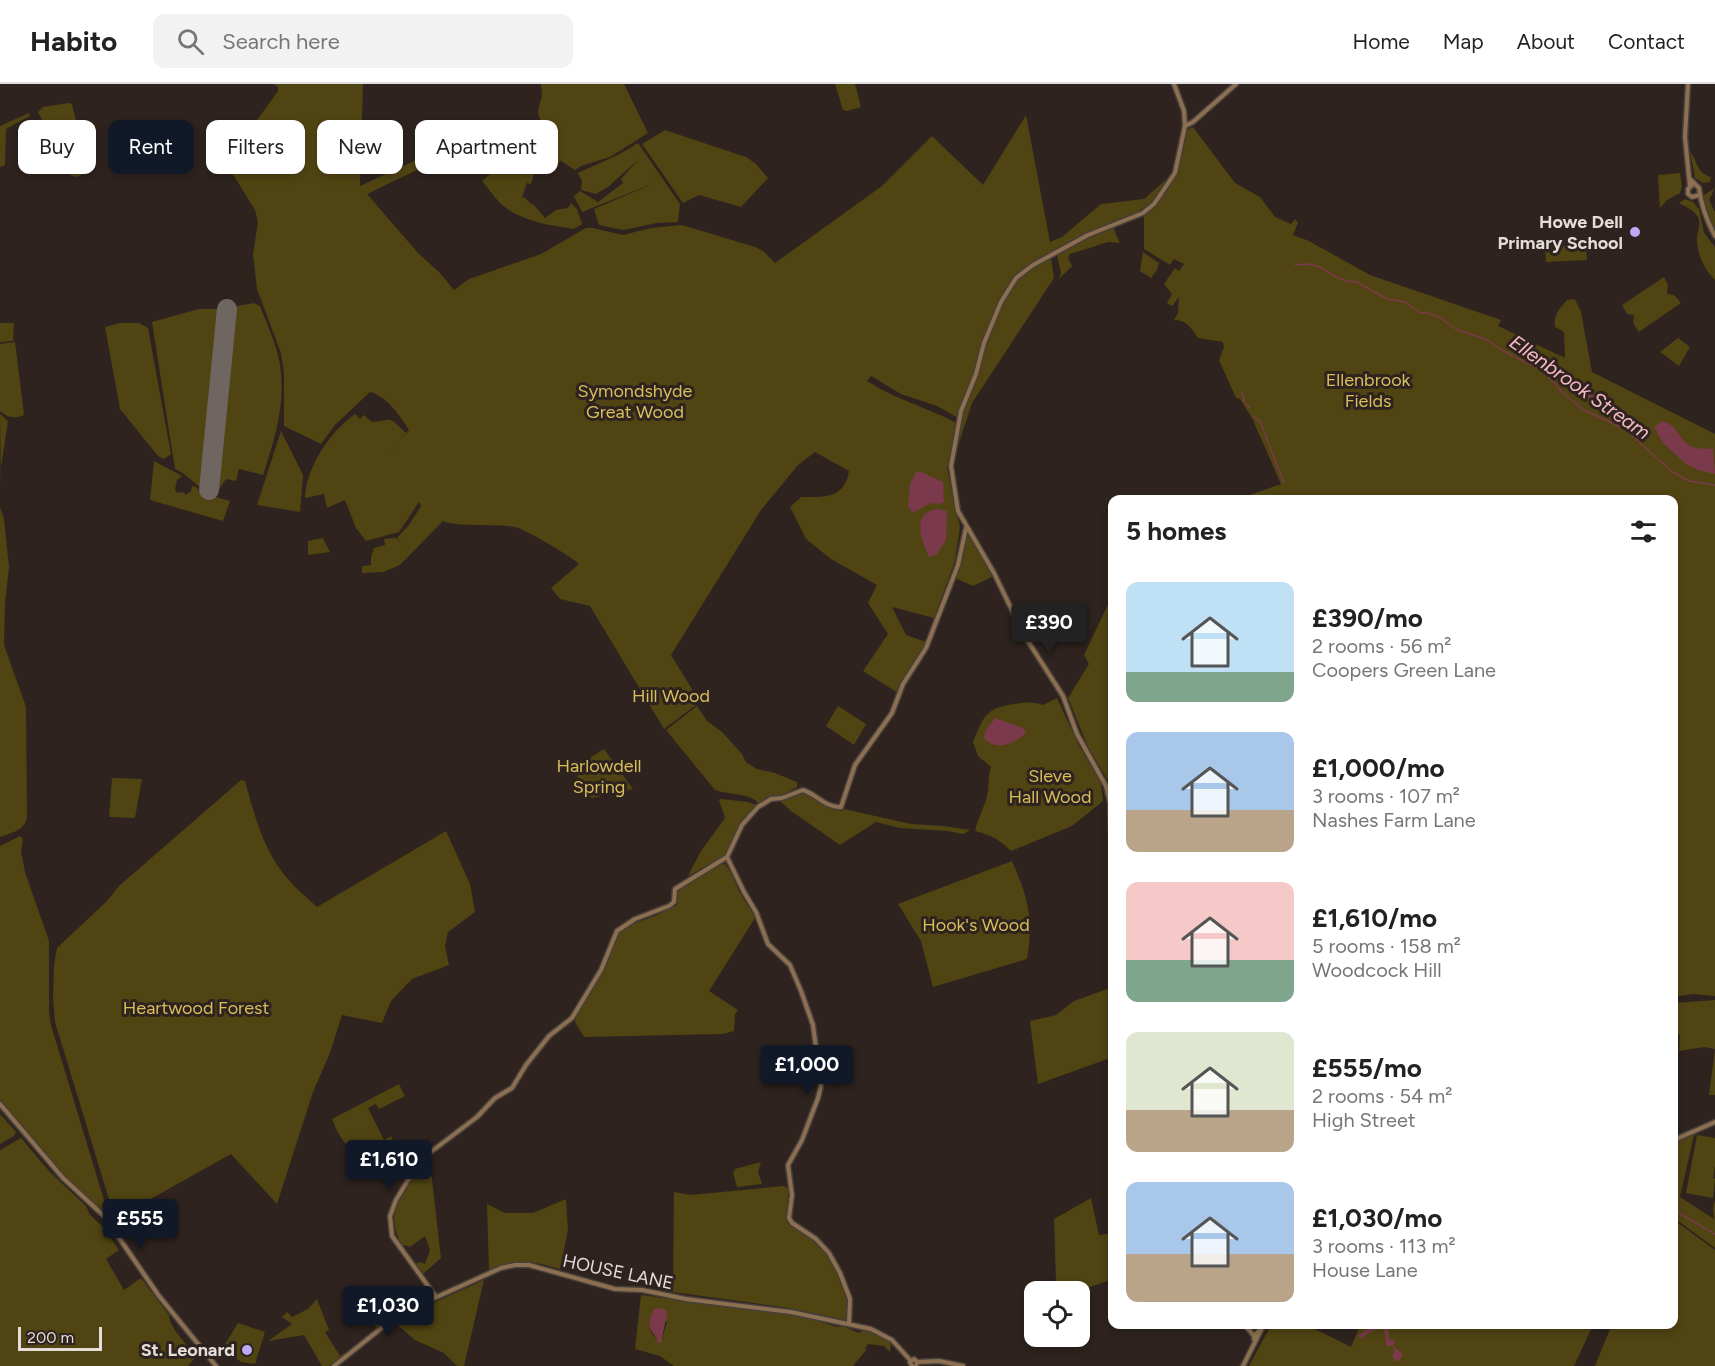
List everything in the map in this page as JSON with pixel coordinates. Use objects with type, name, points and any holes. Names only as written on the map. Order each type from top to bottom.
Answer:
[{"type":"street","points":[[1108,799],[1106,786],[1077,734],[1063,696],[1024,635],[994,573],[958,511],[953,493],[951,460],[961,411],[976,374],[984,343],[1005,294],[1017,276],[1088,235],[1142,214],[1151,207],[1176,173],[1185,126],[1184,111],[1174,84]]},
{"type":"street","points":[[1185,126],[1193,122],[1236,84]]},
{"type":"street","points":[[1688,84],[1685,137],[1690,187],[1688,194],[1696,196],[1715,236]]},
{"type":"street","points":[[1689,178],[1700,190],[1696,196]]},
{"type":"street","points":[[1690,187],[1695,185]]},
{"type":"street","points":[[436,1297],[395,1242],[389,1223],[394,1204],[416,1167],[435,1148],[471,1122],[495,1098],[512,1088],[526,1065],[549,1036],[570,1020],[601,970],[617,931],[635,919],[669,906],[674,902],[675,889],[727,857],[746,819],[758,807],[771,799],[806,790],[825,803],[836,808],[841,807],[855,765],[892,713],[903,684],[926,648],[958,565],[966,528]]},
{"type":"street","points":[[727,857],[756,912],[768,944],[790,965],[813,1024],[821,1086],[802,1140],[788,1165],[792,1195],[789,1218],[792,1223],[816,1239],[829,1253],[850,1299],[849,1324]]},
{"type":"street","points":[[0,1104],[63,1178],[98,1210],[159,1296],[216,1366]]},
{"type":"street","points":[[1678,1138],[1715,1122]]},
{"type":"street","name":"HOUSE LANE","points":[[333,1366],[394,1317],[501,1268],[524,1265],[615,1289],[642,1290],[686,1299],[791,1312],[849,1324],[887,1336],[913,1364],[939,1361],[963,1366]]},
{"type":"street","points":[[1249,1329],[1256,1337]]},
{"type":"street","points":[[1243,1366],[1261,1329]]},
{"type":"green space","name":"Symondshyde Great Wood","points":[[274,84],[363,84],[362,120],[317,120],[317,174],[360,174],[360,186],[386,174],[403,174],[403,166],[415,161],[415,171],[367,194],[418,253],[440,273],[454,290],[469,279],[541,254],[586,228],[623,235],[651,228],[682,225],[755,247],[763,251],[775,263],[882,186],[932,136],[983,185],[1026,115],[1050,242],[1062,237],[1101,204],[1144,199],[1167,179],[1157,195],[1145,207],[1113,221],[1120,243],[1108,242],[1070,254],[1068,258],[1072,266],[1059,279],[1061,273],[1057,255],[1051,258],[1054,278],[972,403],[956,452],[954,449],[960,419],[937,406],[901,394],[871,376],[867,381],[888,393],[956,423],[947,468],[960,526],[955,561],[934,618],[892,607],[906,635],[926,642],[905,676],[898,693],[863,671],[888,634],[868,603],[877,585],[831,559],[806,539],[790,507],[801,497],[825,496],[838,492],[843,487],[849,471],[815,452],[798,465],[761,510],[671,655],[700,702],[664,729],[590,606],[560,599],[551,588],[579,564],[567,555],[515,527],[441,521],[400,565],[383,572],[362,573],[362,566],[371,565],[374,548],[385,545],[384,539],[396,538],[402,545],[397,538],[421,506],[419,502],[399,532],[366,541],[356,528],[345,500],[327,508],[324,494],[305,498],[310,474],[321,451],[337,430],[355,414],[360,419],[364,415],[372,422],[390,420],[406,433],[388,454],[409,430],[388,403],[370,392],[335,425],[321,444],[284,426],[284,374],[281,353],[257,289],[253,254],[258,222],[255,210],[233,174],[305,174],[305,120],[257,120],[278,91],[278,87]]},
{"type":"green space","points":[[541,84],[624,84],[648,133],[610,157],[575,170],[561,161],[558,163],[558,120],[541,120],[538,113],[542,97]]},
{"type":"green space","points":[[835,84],[855,84],[861,107],[843,110]]},
{"type":"green space","points":[[72,104],[76,120],[42,120],[38,112],[43,107]]},
{"type":"green space","points":[[29,113],[30,116],[18,120],[18,122],[6,129],[5,165],[0,167],[0,126]]},
{"type":"green space","name":"Ellenbrook Fields","points":[[1193,127],[1235,183],[1260,197],[1275,217],[1291,224],[1295,219],[1298,223],[1293,235],[1309,241],[1370,275],[1501,320],[1498,326],[1565,358],[1564,332],[1555,327],[1555,319],[1567,300],[1575,299],[1581,312],[1592,372],[1715,434],[1715,996],[1693,994],[1678,996],[1678,495],[1249,495],[1281,484],[1252,418],[1240,399],[1236,398],[1219,360],[1224,347],[1223,342],[1198,338],[1185,323],[1174,320],[1178,313],[1179,297],[1172,306],[1167,303],[1172,294],[1164,284],[1175,268],[1179,271],[1184,264],[1174,259],[1170,265],[1144,249],[1144,216],[1171,183],[1184,149],[1187,130]]},
{"type":"green space","points":[[665,130],[746,157],[756,164],[768,178],[741,207],[699,195],[683,203],[642,144]]},
{"type":"green space","points":[[638,143],[680,204],[678,222],[657,223],[623,230],[599,225],[594,209],[659,181],[582,212],[574,196],[580,191],[598,202],[623,183],[621,179],[639,159],[608,187],[596,194],[581,190],[582,181],[578,173]]},
{"type":"green space","points":[[1690,151],[1700,170],[1711,177],[1710,182],[1703,183],[1695,178]]},
{"type":"green space","points":[[1680,173],[1682,186],[1680,193],[1667,200],[1660,208],[1658,175]]},
{"type":"green space","points":[[69,174],[83,174],[77,177]]},
{"type":"green space","points":[[490,174],[534,174],[531,184],[527,183],[522,197],[533,204],[545,218],[556,210],[568,208],[571,203],[577,209],[582,224],[574,229],[517,215],[501,204],[482,181]]},
{"type":"green space","points":[[1715,188],[1709,200],[1715,212],[1715,232],[1702,199]]},
{"type":"green space","points":[[1685,199],[1693,202],[1699,209],[1704,233],[1715,247],[1715,280],[1707,271],[1699,254],[1698,217],[1679,203]]},
{"type":"green space","points":[[1586,244],[1587,260],[1546,262],[1545,247]]},
{"type":"green space","points":[[1143,252],[1159,263],[1151,278],[1140,271]]},
{"type":"green space","points":[[1664,277],[1668,285],[1667,294],[1674,295],[1681,303],[1639,332],[1633,323],[1634,315],[1627,314],[1622,305]]},
{"type":"green space","points":[[254,303],[260,306],[270,330],[281,370],[281,401],[276,431],[263,475],[239,469],[236,481],[226,479],[215,495],[204,490],[175,469],[152,322],[199,309],[221,309]]},
{"type":"green space","points":[[0,323],[14,323],[13,341],[0,342]]},
{"type":"green space","points":[[120,323],[139,323],[148,328],[171,454],[164,459],[158,456],[120,409],[105,327]]},
{"type":"green space","points":[[1678,338],[1690,347],[1679,366],[1660,352]]},
{"type":"green space","points":[[15,342],[24,415],[15,417],[0,411],[0,344]]},
{"type":"green space","points":[[0,414],[8,421],[1,467],[1,494]]},
{"type":"green space","points":[[281,431],[303,475],[300,512],[257,505]]},
{"type":"green space","points":[[154,461],[182,476],[177,480],[175,489],[177,493],[183,492],[186,495],[191,491],[192,486],[201,493],[230,501],[223,521],[150,500]]},
{"type":"green space","points":[[0,507],[4,519],[9,567],[4,645],[26,707],[27,817],[21,828],[0,837]]},
{"type":"green space","points":[[968,533],[994,576],[973,586],[955,578],[963,559]]},
{"type":"green space","points":[[323,538],[330,552],[308,555],[308,541]]},
{"type":"green space","points":[[1108,605],[1108,780],[1088,747],[1068,698],[1089,664],[1084,655]]},
{"type":"green space","name":"Sleve Hall Wood","points":[[1057,698],[1078,744],[1101,783],[1103,801],[1072,826],[1011,851],[994,838],[975,831],[987,796],[991,767],[978,756],[973,742],[983,720],[991,711],[1023,703],[1043,705]]},
{"type":"green space","points":[[697,706],[707,721],[722,732],[742,754],[746,762],[757,769],[797,782],[797,787],[781,796],[769,797],[758,803],[750,797],[715,790],[666,730]]},
{"type":"green space","points":[[838,706],[866,724],[854,745],[826,726]]},
{"type":"green space","name":"Harlowdell Spring","points":[[604,749],[633,789],[592,798],[578,785],[577,766]]},
{"type":"green space","points":[[112,778],[142,779],[135,818],[109,817]]},
{"type":"green space","name":"Heartwood Forest","points":[[241,780],[245,781],[269,852],[290,882],[317,907],[446,831],[470,884],[475,912],[448,932],[445,946],[449,965],[412,979],[391,1001],[382,1023],[342,1015],[330,1053],[313,1092],[277,1204],[231,1154],[115,1219],[55,1022],[53,999],[57,948],[107,901],[119,886]]},
{"type":"green space","points":[[802,791],[824,805],[841,811],[844,809],[911,824],[970,830],[963,834],[900,828],[876,822],[840,845],[780,801]]},
{"type":"green space","points":[[719,800],[756,805],[745,818],[725,855],[688,876],[701,851],[725,818]]},
{"type":"green space","points":[[20,836],[23,839],[21,851],[25,872],[49,941],[51,1025],[107,1210],[104,1212],[69,1181],[0,1100],[0,846]]},
{"type":"green space","name":"Hook's Wood","points":[[1012,861],[1026,898],[1030,920],[1027,959],[933,987],[921,941],[898,904]]},
{"type":"green space","points":[[725,864],[755,918],[709,991],[738,1010],[735,1014],[734,1031],[723,1034],[584,1037],[575,1022],[576,1015],[609,958],[620,931],[677,905],[678,890],[719,865]]},
{"type":"green space","points":[[1108,989],[1108,1059],[1038,1084],[1030,1021],[1056,1015],[1074,1001]]},
{"type":"green space","points":[[1715,1000],[1715,1049],[1704,1047],[1679,1051],[1678,1003]]},
{"type":"green space","points":[[1715,1049],[1715,1095],[1709,1095]]},
{"type":"green space","points":[[399,1084],[405,1096],[379,1109],[376,1104],[368,1108],[384,1140],[391,1136],[397,1154],[379,1165],[373,1160],[362,1169],[337,1131],[332,1119]]},
{"type":"green space","points":[[0,1114],[16,1132],[14,1136],[0,1144]]},
{"type":"green space","points":[[1696,1132],[1680,1197],[1714,1219],[1715,1200],[1715,1248],[1678,1221],[1678,1141]]},
{"type":"green space","points":[[1697,1135],[1715,1138],[1713,1198],[1686,1193]]},
{"type":"green space","points":[[21,1138],[50,1172],[86,1206],[90,1215],[104,1228],[119,1250],[106,1259],[124,1290],[141,1278],[169,1315],[176,1331],[196,1357],[188,1366],[0,1366],[0,1150]]},
{"type":"green space","points":[[761,1162],[758,1172],[762,1184],[737,1187],[733,1173],[735,1169]]},
{"type":"green space","points":[[422,1165],[431,1171],[441,1258],[423,1274],[416,1264],[419,1262],[425,1264],[430,1250],[425,1236],[410,1247],[405,1245],[403,1247],[394,1224],[402,1195]]},
{"type":"green space","points":[[784,1186],[788,1189],[787,1223],[815,1241],[826,1253],[836,1270],[847,1298],[846,1320],[789,1308],[673,1292],[674,1192],[690,1195]]},
{"type":"green space","points":[[1091,1198],[1099,1235],[1108,1234],[1108,1281],[1090,1287],[1090,1281],[1056,1281],[1054,1219]]},
{"type":"green space","points":[[566,1199],[568,1230],[560,1269],[516,1262],[489,1272],[487,1204],[505,1213],[533,1213]]},
{"type":"green space","points":[[1678,1223],[1715,1250],[1715,1366],[1595,1366],[1610,1329],[1678,1329]]},
{"type":"green space","points":[[484,1280],[464,1366],[457,1366],[444,1353],[415,1340],[393,1321],[417,1308]]},
{"type":"green space","points":[[641,1295],[805,1317],[837,1327],[843,1326],[859,1333],[864,1330],[874,1332],[891,1342],[890,1352],[884,1346],[868,1344],[865,1349],[867,1349],[853,1366],[674,1366],[660,1356],[635,1349]],"holes":[[[652,1316],[667,1322],[662,1339],[655,1337],[650,1328]]]},
{"type":"green space","points":[[317,1299],[329,1330],[325,1332],[340,1356],[344,1353],[346,1355],[329,1366],[322,1366],[304,1335],[268,1341],[292,1324],[282,1317],[287,1312],[292,1317],[308,1309]]},
{"type":"green space","points":[[386,1312],[391,1317],[377,1328],[374,1325]]},
{"type":"green space","points":[[238,1323],[265,1332],[255,1364],[241,1362],[223,1348]]},
{"type":"green space","points":[[1269,1329],[1315,1329],[1351,1347],[1359,1329],[1591,1329],[1574,1366],[1249,1366]]},
{"type":"shaded area","points":[[1566,378],[1610,407],[1607,408],[1574,388],[1564,379]]},
{"type":"shaded area","points":[[1663,421],[1672,426],[1692,447],[1713,449],[1715,474],[1686,464],[1663,443],[1654,427]]},
{"type":"shaded area","points":[[916,472],[943,482],[944,502],[931,503],[912,512],[908,506],[910,484]]},
{"type":"shaded area","points":[[937,509],[947,511],[946,540],[937,554],[929,557],[921,536],[921,522],[923,516]]},
{"type":"shaded area","points":[[995,718],[1023,728],[1026,733],[1011,743],[994,745],[984,738],[985,732]]},
{"type":"shaded area","points":[[654,1309],[666,1310],[667,1314],[661,1343],[657,1342],[650,1324]]},
{"type":"shaded area","points":[[1368,1329],[1381,1329],[1361,1338],[1357,1336]]},
{"type":"shaded area","points":[[1384,1329],[1388,1329],[1389,1339],[1395,1341],[1393,1346],[1403,1354],[1399,1361],[1395,1361],[1392,1355],[1395,1352],[1392,1345],[1387,1347]]},
{"type":"waterway","name":"Ellenbrook Stream","points":[[1295,265],[1309,264],[1320,267],[1336,277],[1357,282],[1387,299],[1405,302],[1420,313],[1439,317],[1456,329],[1487,340],[1537,368],[1584,410],[1625,429],[1671,471],[1689,481],[1715,485]]},
{"type":"waterway","points":[[1242,393],[1245,403],[1250,408]]},
{"type":"waterway","points":[[1253,416],[1260,421],[1284,483]]},
{"type":"waterway","points":[[1678,1212],[1715,1234]]},
{"type":"runway","points":[[209,490],[227,309]]},
{"type":"place","name":"Howe Dell Primary School","points":[[1635,232]]},
{"type":"place","name":"St. Leonard","points":[[247,1350]]},
{"type":"park label","name":"Hill Wood","points":[[671,696]]}]
